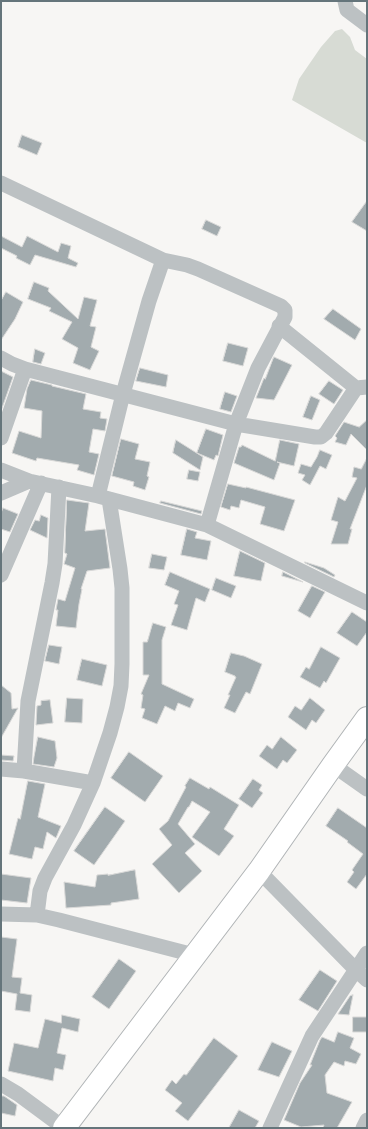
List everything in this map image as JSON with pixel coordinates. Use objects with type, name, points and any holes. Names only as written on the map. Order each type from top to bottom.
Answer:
[{"type":"highway","points":[[64,1128],[259,871],[367,718]]},
{"type":"street","points":[[332,1],[346,5],[367,25]]},
{"type":"street","points":[[1,183],[163,260],[198,269],[281,306],[285,310],[284,317],[258,368],[236,424],[207,524]]},
{"type":"street","points":[[37,915],[40,891],[45,878],[74,825],[93,783],[117,707],[121,686],[122,664],[122,588],[120,569],[103,498],[123,394],[149,301],[163,260]]},
{"type":"street","points":[[1,358],[25,369],[236,424],[320,437],[326,433],[362,388],[279,326]]},
{"type":"street","points":[[1,438],[25,369]]},
{"type":"street","points":[[1,470],[35,482],[207,524],[367,603]]},
{"type":"street","points":[[1,493],[35,482]]},
{"type":"street","points":[[1,575],[35,482]]},
{"type":"street","points":[[24,771],[28,700],[55,564],[59,487]]},
{"type":"street","points":[[333,765],[367,789]]},
{"type":"street","points":[[1,769],[24,771],[93,783]]},
{"type":"street","points":[[259,871],[362,975]]},
{"type":"street","points":[[1,914],[37,915],[194,956]]},
{"type":"street","points":[[270,1128],[312,1036],[362,975],[367,953]]},
{"type":"street","points":[[1,1084],[18,1094],[64,1128]]},
{"type":"street","points":[[363,1128],[367,1120]]},
{"type":"shaded area","points":[[342,29],[350,37],[355,50],[367,59],[367,143],[292,100],[299,79],[321,47],[335,31]]},
{"type":"building","points":[[22,135],[42,143],[37,155],[18,147]]},
{"type":"building","points":[[367,201],[367,231],[352,222]]},
{"type":"building","points":[[206,220],[221,227],[217,236],[202,229]]},
{"type":"building","points":[[1,236],[22,247],[27,236],[58,252],[61,243],[71,246],[68,258],[78,263],[76,267],[35,255],[30,265],[1,248]]},
{"type":"building","points":[[34,282],[49,288],[48,291],[78,319],[84,297],[97,300],[90,326],[96,327],[91,347],[99,351],[90,370],[73,363],[78,348],[62,339],[72,322],[49,311],[51,308],[28,299]]},
{"type":"building","points":[[6,292],[23,302],[15,319],[1,340],[1,301]]},
{"type":"building","points":[[333,309],[361,329],[355,340],[324,319]]},
{"type":"building","points":[[228,343],[248,348],[243,366],[223,361]]},
{"type":"building","points":[[35,349],[45,353],[41,364],[33,362]]},
{"type":"building","points":[[274,357],[292,365],[274,400],[256,398],[264,378],[265,379]]},
{"type":"building","points":[[140,368],[168,375],[166,387],[136,381]]},
{"type":"building","points":[[1,371],[13,377],[1,411]]},
{"type":"building","points":[[31,380],[86,394],[83,409],[101,412],[100,418],[107,419],[105,431],[93,429],[89,452],[99,454],[94,475],[77,470],[79,465],[37,458],[36,461],[12,453],[19,431],[41,438],[42,411],[24,408],[27,389]]},
{"type":"building","points":[[329,381],[343,390],[334,404],[319,394]]},
{"type":"building","points":[[225,392],[237,396],[231,412],[220,409]]},
{"type":"building","points":[[311,396],[320,400],[312,420],[303,417]]},
{"type":"building","points":[[367,420],[367,450],[351,434],[346,445],[335,442],[337,438],[335,436],[344,422],[359,427]]},
{"type":"building","points":[[206,429],[223,435],[218,456],[216,455],[214,460],[197,453]]},
{"type":"building","points":[[121,439],[139,444],[135,459],[150,462],[147,476],[149,477],[145,490],[133,486],[134,482],[112,476]]},
{"type":"building","points":[[176,440],[203,457],[200,470],[173,453]]},
{"type":"building","points":[[280,440],[299,444],[294,466],[277,462],[280,463],[274,480],[234,463],[239,447],[242,445],[275,461]]},
{"type":"building","points":[[320,450],[332,455],[326,469],[320,466],[310,485],[302,480],[305,475],[298,473],[301,464],[311,467]]},
{"type":"building","points":[[367,458],[367,485],[350,529],[352,529],[348,544],[331,544],[338,522],[331,520],[338,497],[345,501],[357,478],[352,477],[354,467],[361,469]]},
{"type":"building","points":[[189,470],[200,472],[198,481],[187,479]]},
{"type":"building","points":[[228,484],[246,487],[295,500],[284,531],[260,524],[265,507],[241,500],[239,508],[231,506],[230,510],[221,507]]},
{"type":"building","points":[[67,500],[89,503],[85,531],[105,529],[110,568],[87,571],[81,589],[76,628],[56,626],[58,599],[65,601],[75,568],[64,564],[67,554],[65,553]]},
{"type":"building","points":[[161,501],[202,511],[201,514],[160,503]]},
{"type":"building","points":[[3,508],[18,514],[10,532],[1,529],[1,514]]},
{"type":"building","points":[[41,515],[48,518],[47,538],[30,530],[35,520],[39,521]]},
{"type":"building","points":[[187,529],[197,532],[195,538],[211,541],[207,560],[181,555]]},
{"type":"building","points":[[240,551],[265,563],[261,581],[234,576]]},
{"type":"building","points":[[152,554],[167,557],[164,570],[149,568]]},
{"type":"building","points":[[305,562],[324,568],[335,575],[334,577]]},
{"type":"building","points":[[170,572],[210,589],[205,602],[196,598],[187,630],[171,625],[178,605],[174,604],[179,591],[165,585]]},
{"type":"building","points":[[283,572],[303,582],[282,576]]},
{"type":"building","points":[[216,578],[236,586],[231,598],[212,590]]},
{"type":"building","points":[[312,586],[325,592],[310,618],[298,611]]},
{"type":"building","points":[[352,612],[367,622],[367,632],[357,646],[337,633]]},
{"type":"building","points":[[153,623],[166,627],[162,640],[162,684],[194,699],[190,708],[178,703],[175,711],[165,706],[157,724],[142,718],[145,709],[141,708],[143,695],[141,694],[149,675],[143,675],[143,642],[147,642]]},
{"type":"building","points":[[49,645],[62,647],[59,664],[45,661]]},
{"type":"building","points":[[321,647],[340,658],[326,683],[324,681],[320,688],[300,677],[306,667],[309,669]]},
{"type":"building","points":[[231,653],[244,656],[262,664],[250,694],[246,692],[235,713],[224,708],[236,677],[225,672]]},
{"type":"building","points":[[82,659],[107,665],[102,686],[77,680]]},
{"type":"building","points":[[1,685],[11,693],[12,709],[18,708],[1,738]]},
{"type":"building","points":[[67,698],[83,699],[82,723],[65,722]]},
{"type":"building","points":[[310,698],[325,710],[316,723],[312,720],[306,730],[288,717],[295,706],[301,710]]},
{"type":"building","points":[[50,700],[53,723],[36,725],[37,706],[41,705],[41,701]]},
{"type":"building","points":[[38,737],[55,741],[57,758],[54,767],[33,764]]},
{"type":"building","points":[[281,737],[297,750],[287,763],[283,760],[277,769],[259,756],[267,745],[272,749]]},
{"type":"building","points":[[129,752],[163,776],[145,802],[111,778]]},
{"type":"building","points":[[1,755],[14,756],[13,761],[1,760]]},
{"type":"building","points":[[190,778],[209,789],[210,787],[239,805],[224,829],[234,836],[219,856],[192,837],[210,812],[192,801],[178,824],[195,844],[185,853],[202,871],[179,893],[152,864],[172,845],[159,829],[168,821]]},
{"type":"building","points":[[253,779],[262,785],[259,790],[263,793],[252,808],[239,799]]},
{"type":"building","points":[[28,781],[45,784],[38,817],[61,826],[56,838],[47,832],[43,849],[35,847],[32,859],[9,854],[18,818],[20,819]]},
{"type":"building","points":[[105,807],[125,821],[94,865],[74,851]]},
{"type":"building","points":[[338,808],[367,828],[367,874],[356,889],[347,882],[354,872],[352,870],[363,854],[347,842],[348,841],[326,826]]},
{"type":"building","points":[[135,870],[139,899],[111,903],[111,905],[66,908],[64,882],[95,887],[97,875],[108,875]]},
{"type":"building","points":[[1,874],[31,878],[27,903],[1,900]]},
{"type":"building","points":[[1,937],[17,939],[12,977],[22,978],[20,993],[32,995],[30,1012],[15,1010],[17,994],[1,991]]},
{"type":"building","points":[[119,959],[136,971],[109,1009],[92,997]]},
{"type":"building","points":[[320,970],[337,981],[318,1011],[299,1000]]},
{"type":"building","points":[[353,995],[349,1015],[338,1014],[350,996]]},
{"type":"building","points":[[62,1015],[80,1019],[78,1032],[62,1028],[57,1053],[66,1055],[63,1070],[55,1068],[53,1081],[8,1071],[14,1043],[38,1048],[45,1019],[61,1023]]},
{"type":"building","points":[[353,1017],[367,1017],[367,1032],[353,1032]]},
{"type":"building","points":[[338,1032],[354,1038],[350,1048],[361,1054],[356,1064],[345,1061],[344,1066],[334,1062],[325,1075],[327,1093],[352,1102],[337,1128],[323,1128],[324,1125],[301,1127],[284,1120],[300,1083],[312,1065],[310,1065],[320,1040],[322,1037],[334,1042]]},
{"type":"building","points":[[214,1038],[238,1056],[188,1121],[175,1111],[182,1103],[165,1090],[172,1080],[176,1084],[184,1074],[186,1075]]},
{"type":"building","points":[[272,1042],[292,1051],[279,1077],[258,1070]]},
{"type":"building","points":[[1,1096],[4,1096],[17,1105],[15,1116],[1,1113]]},
{"type":"building","points":[[239,1110],[259,1121],[255,1128],[229,1128]]}]
